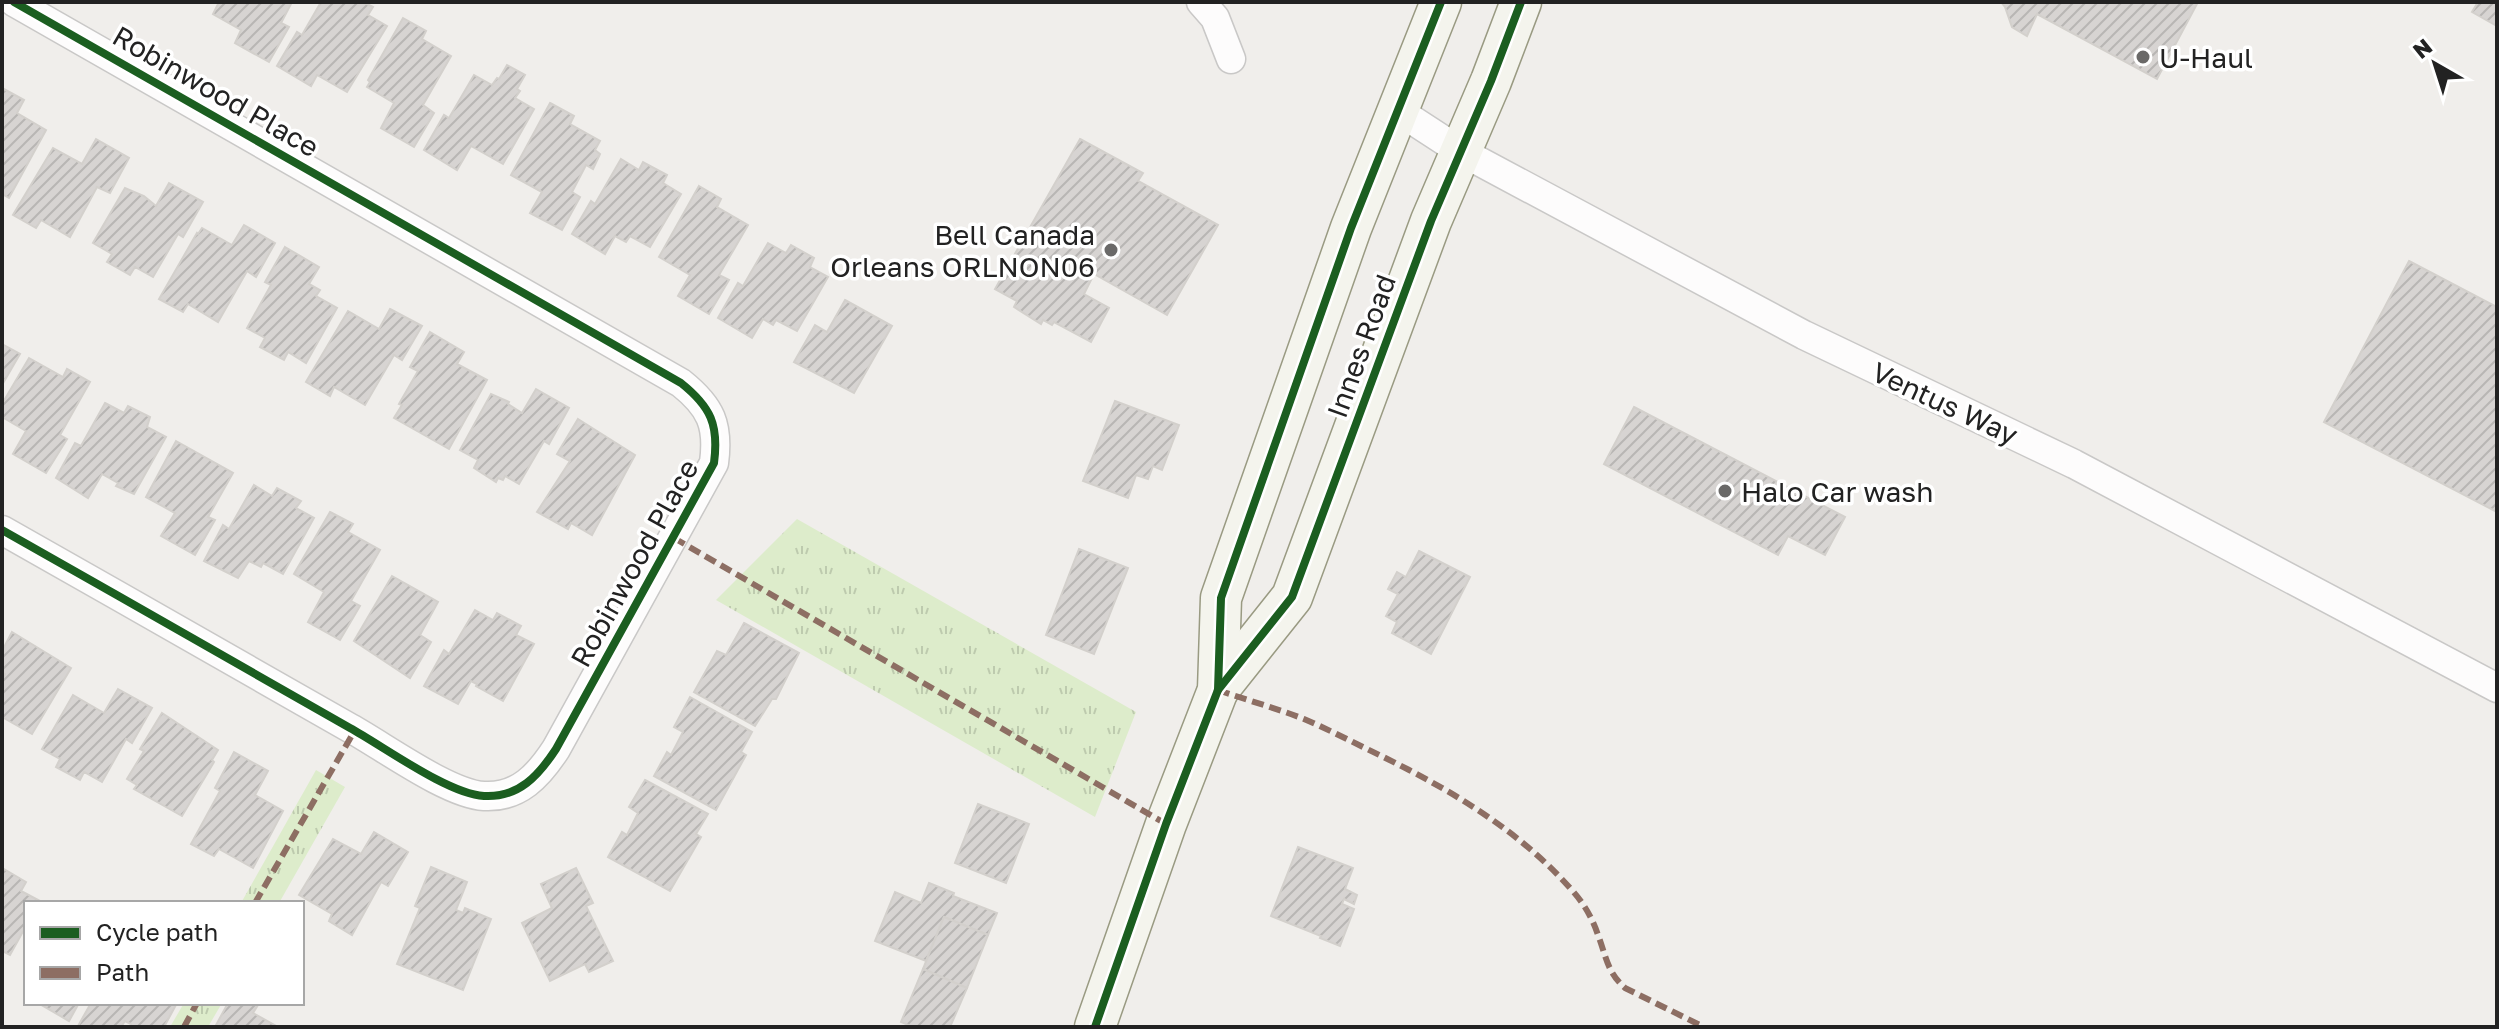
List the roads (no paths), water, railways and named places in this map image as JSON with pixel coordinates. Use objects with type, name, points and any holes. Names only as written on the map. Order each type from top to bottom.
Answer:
[{"type":"main road","name":"Innes Road","points":[[1218,690],[1221,598],[1351,228],[1441,2]]},
{"type":"main road","name":"Innes Road","points":[[1095,1027],[1166,824],[1218,690],[1292,597],[1431,221],[1521,2]]},
{"type":"street","name":"Robinwood Place","points":[[2,530],[419,769],[462,791],[485,796],[498,795],[510,793],[537,777],[556,749],[714,463],[717,440],[712,418],[699,397],[681,383],[14,2]]},
{"type":"street","points":[[1201,2],[1215,18],[1231,59]]},
{"type":"street","name":"Ventus Way","points":[[1397,110],[1460,151],[1804,335],[2074,464],[2497,688]]},
{"type":"place","name":"U-Haul","points":[[2143,57]]},
{"type":"place","name":"Bell Canada Orleans ORLNON06","points":[[1111,250]]},
{"type":"place","name":"Halo Car wash","points":[[1725,491]]}]
